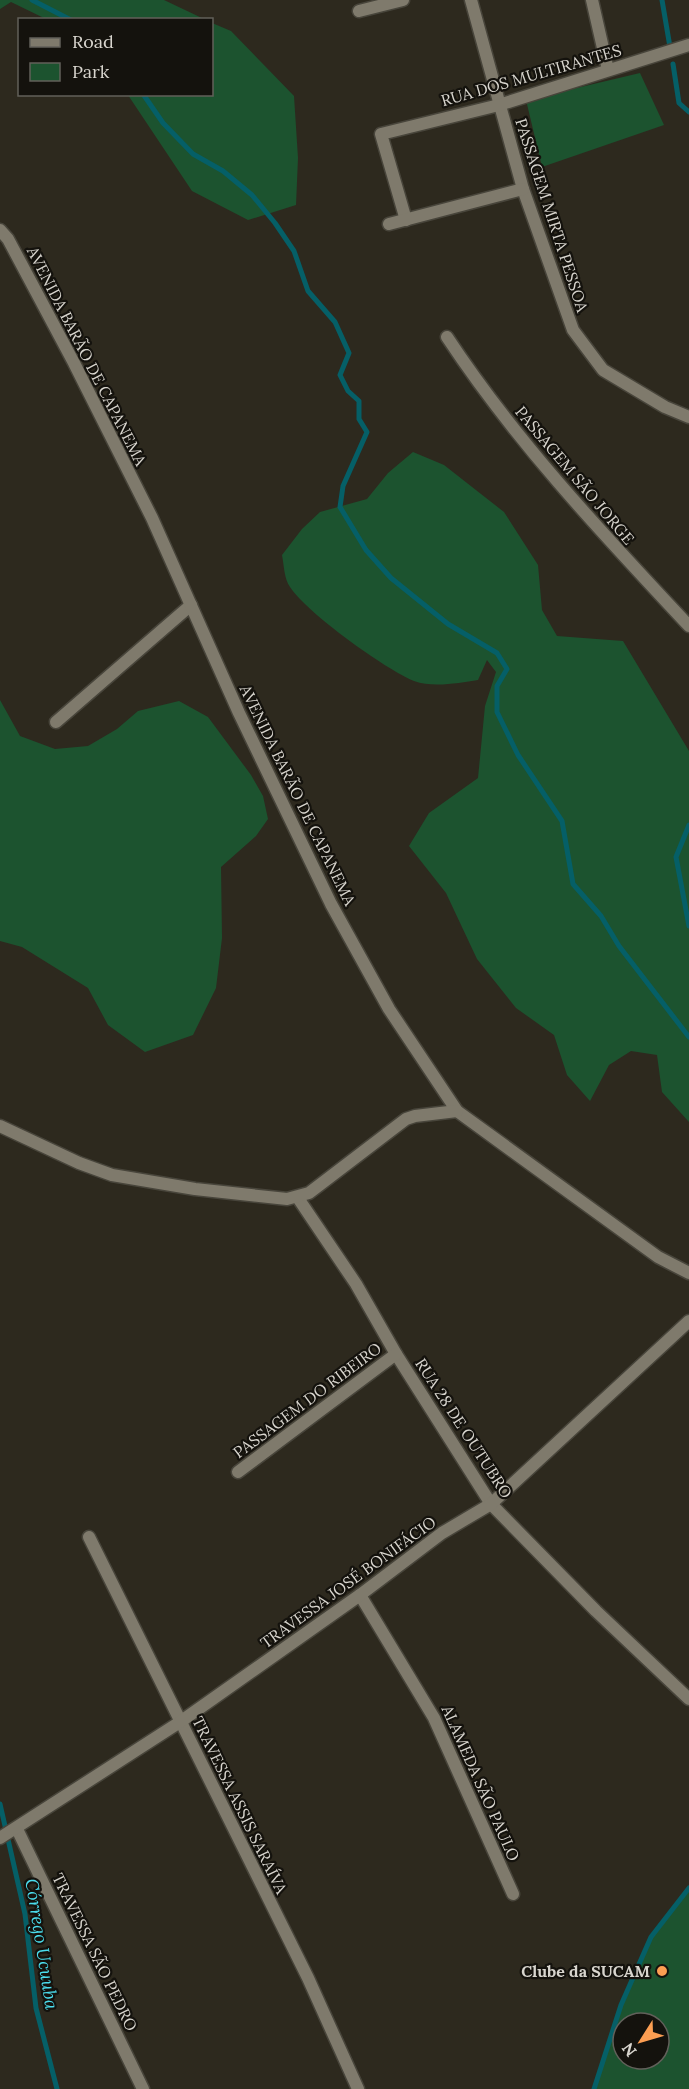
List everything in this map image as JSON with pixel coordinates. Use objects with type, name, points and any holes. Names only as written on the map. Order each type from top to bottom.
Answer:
[{"type":"street","points":[[359,11],[403,0]]},
{"type":"street","name":"PASSAGEM MIRTA PESSOA","points":[[471,0],[523,189],[573,330],[603,370],[638,393],[689,417]]},
{"type":"street","points":[[592,0],[608,70]]},
{"type":"street","name":"RUA DOS MULTIRANTES","points":[[406,220],[381,134],[499,105],[689,45]]},
{"type":"street","points":[[389,224],[523,189]]},
{"type":"street","name":"AVENIDA BARÃO DE CAPANEMA","points":[[0,230],[8,239],[74,363],[152,518],[331,904],[389,1009],[457,1111],[658,1257],[689,1273]]},
{"type":"street","name":"PASSAGEM SÃO JORGE","points":[[447,337],[526,445],[606,539],[689,626]]},
{"type":"street","points":[[56,722],[191,605]]},
{"type":"street","points":[[0,1126],[79,1163],[112,1175],[207,1190],[287,1199],[298,1198],[318,1187],[399,1123],[415,1116],[457,1111]]},
{"type":"street","name":"RUA 28 DE OUTUBRO","points":[[298,1198],[356,1284],[396,1354],[491,1504],[596,1611],[689,1699]]},
{"type":"street","name":"TRAVESSA JOSÉ BONIFÁCIO","points":[[0,1838],[180,1722],[360,1595],[442,1533],[491,1504],[689,1321]]},
{"type":"street","name":"PASSAGEM DO RIBEIRO","points":[[238,1472],[396,1354]]},
{"type":"street","name":"TRAVESSA ASSIS SARAÍVA","points":[[89,1537],[308,1978],[358,2089]]},
{"type":"street","name":"ALAMEDA SÃO PAULO","points":[[360,1595],[434,1718],[513,1894]]},
{"type":"street","name":"TRAVESSA SÃO PEDRO","points":[[17,1829],[143,2089]]},
{"type":"green space","points":[[0,0],[164,0],[202,18],[44,18],[11,2],[0,9]]},
{"type":"green space","points":[[213,23],[231,31],[294,96],[298,158],[296,205],[248,220],[192,191],[129,96],[213,96]]},
{"type":"green space","points":[[640,73],[664,125],[542,167],[526,100]]},
{"type":"green space","points":[[413,452],[444,465],[504,512],[538,565],[542,610],[557,636],[623,641],[689,751],[689,1122],[662,1092],[657,1055],[631,1051],[609,1065],[590,1101],[567,1075],[554,1035],[516,1008],[477,959],[446,893],[409,846],[429,813],[478,778],[485,706],[496,672],[487,660],[478,680],[438,685],[414,681],[385,665],[329,625],[299,598],[288,584],[282,555],[302,529],[320,512],[367,499],[388,473]]},
{"type":"green space","points":[[0,700],[20,736],[55,749],[88,746],[117,729],[138,711],[179,701],[208,717],[251,775],[263,796],[268,819],[256,836],[221,867],[222,938],[216,988],[193,1035],[145,1052],[108,1025],[88,988],[22,947],[0,941]]},
{"type":"green space","name":"Clube da SUCAM","points":[[689,1888],[689,2089],[594,2089],[611,2036],[611,2071],[671,2071],[671,2011],[619,2011],[651,1937]]},
{"type":"waterway","points":[[32,0],[67,18]]},
{"type":"waterway","points":[[662,0],[670,47]]},
{"type":"waterway","points":[[673,64],[679,103],[689,112]]},
{"type":"waterway","points":[[144,96],[163,123],[193,154],[223,171],[252,195],[294,251],[308,291],[335,322],[349,353],[340,375],[348,391],[359,401],[359,419],[367,432],[343,486],[340,507],[366,550],[391,578],[448,624],[497,653],[507,669],[497,686],[497,712],[518,755],[562,821],[573,884],[601,916],[619,946],[689,1037]]},
{"type":"waterway","points":[[689,825],[676,857],[689,926]]},
{"type":"waterway","name":"Córrego Ucuuba","points":[[0,1804],[25,1914],[36,2008],[57,2089]]},
{"type":"waterway","points":[[594,2089],[621,2005],[651,1937],[689,1888]]},
{"type":"place","name":"Clube da SUCAM","points":[[662,1971]]}]
